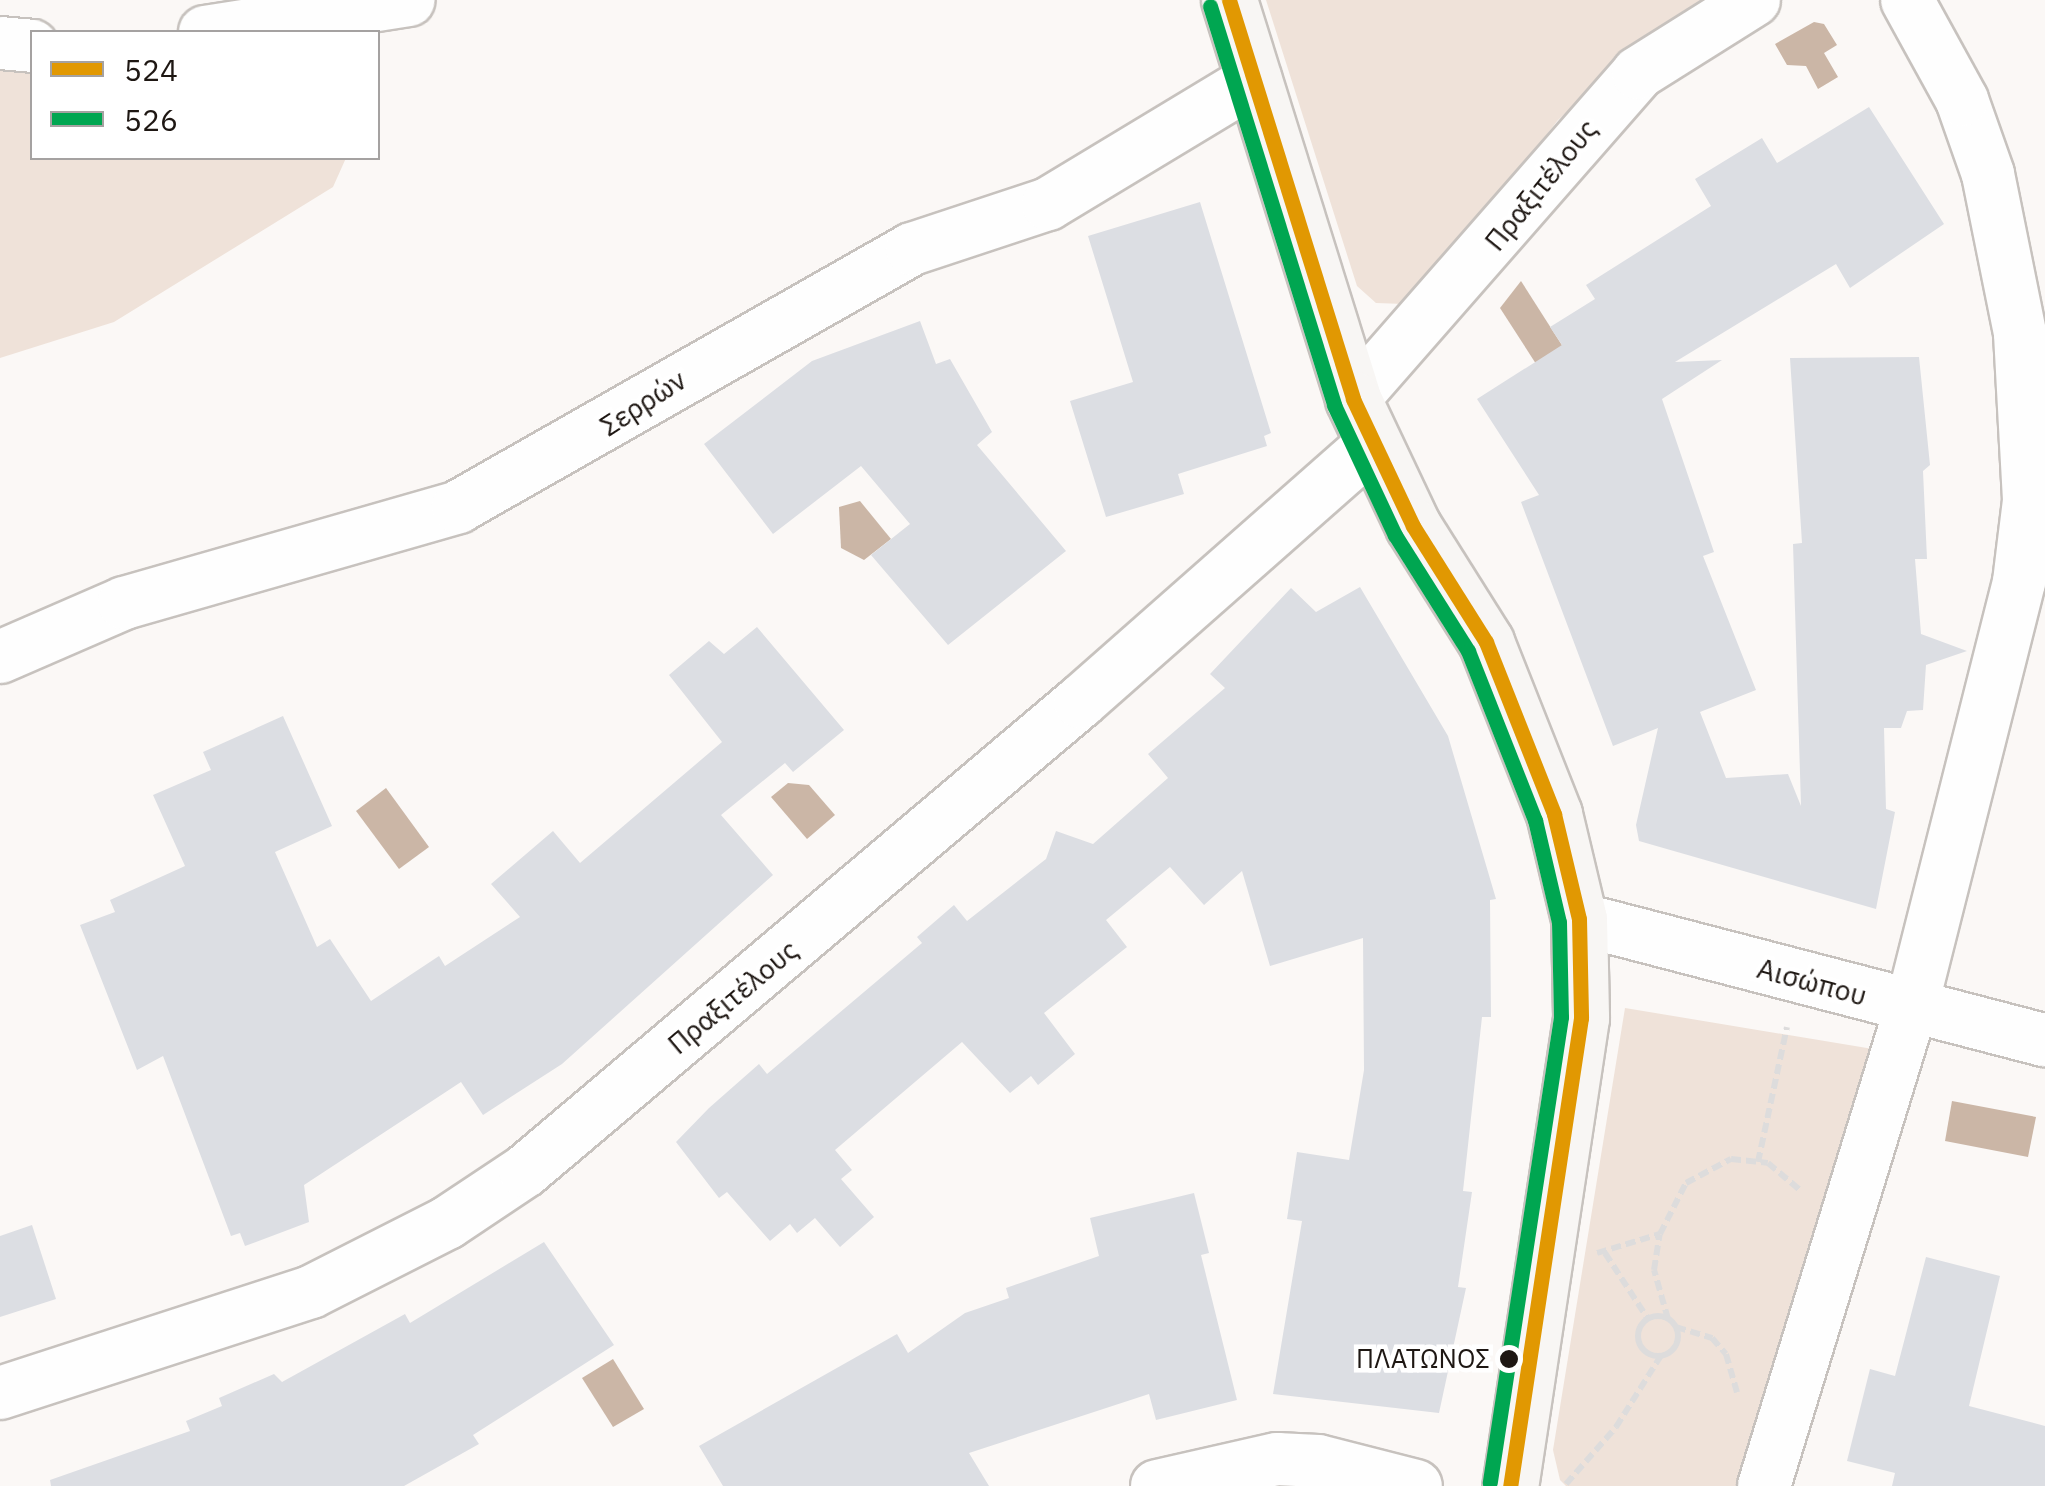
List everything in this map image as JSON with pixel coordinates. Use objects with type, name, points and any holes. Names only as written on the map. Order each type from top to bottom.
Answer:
[{"type":"street","points":[[218,30],[409,0]]},
{"type":"street","points":[[1229,0],[1363,422],[1493,658],[1554,814],[1579,919],[1581,1018],[1510,1486]]},
{"type":"street","name":"Πραξιτέλους","points":[[0,1393],[310,1292],[446,1223],[525,1171],[1052,727],[1363,422],[1638,73],[1754,0]]},
{"type":"street","points":[[1770,1467],[1911,1009],[2019,582],[2029,500],[2020,332],[1988,174],[1962,100],[1907,0]]},
{"type":"street","points":[[0,43],[30,46]]},
{"type":"street","name":"Σερρών","points":[[0,657],[124,602],[458,507],[912,248],[1048,204],[1255,80]]},
{"type":"street","name":"Αισώπου","points":[[1579,919],[1911,1009],[2045,1040]]},
{"type":"street","points":[[1157,1486],[1277,1459],[1318,1462],[1416,1486]]},
{"type":"path","points":[[1758,1162],[1796,978]]},
{"type":"path","points":[[1563,1486],[1616,1427],[1660,1357],[1678,1340],[1654,1270],[1670,1207],[1686,1183],[1711,1166],[1731,1159],[1758,1162],[1790,1176],[1836,1252]]},
{"type":"path","points":[[1605,1253],[1648,1319]]},
{"type":"path","points":[[1660,1357],[1640,1345],[1637,1333],[1648,1319],[1668,1318]]},
{"type":"path","points":[[1676,1328],[1697,1330],[1719,1346],[1746,1419],[1770,1467]]},
{"type":"shaded area","points":[[1266,0],[1702,0],[1667,22],[1558,120],[1422,295],[1404,304],[1376,303],[1357,286]]},
{"type":"shaded area","points":[[1814,22],[1824,24],[1837,45],[1824,53],[1838,77],[1818,89],[1806,66],[1787,65],[1775,44]]},
{"type":"shaded area","points":[[0,62],[30,65],[30,160],[345,160],[333,187],[114,322],[0,358]]},
{"type":"shaded area","points":[[1521,281],[1565,350],[1538,367],[1500,308]]},
{"type":"shaded area","points":[[860,501],[891,539],[864,560],[841,548],[839,507]]},
{"type":"shaded area","points":[[788,783],[809,785],[835,815],[807,839],[771,797]]},
{"type":"shaded area","points":[[386,788],[429,847],[399,869],[356,811]]},
{"type":"shaded area","points":[[1625,1008],[1879,1050],[1743,1486],[1566,1486],[1560,1480],[1553,1450]]},
{"type":"shaded area","points":[[1952,1101],[2036,1117],[2028,1157],[1945,1141]]},
{"type":"shaded area","points":[[613,1359],[644,1409],[613,1427],[582,1378]]},
{"type":"building","points":[[1869,107],[1944,224],[1850,288],[1836,264],[1675,362],[1722,360],[1662,399],[1714,552],[1703,556],[1756,690],[1700,712],[1726,778],[1788,774],[1801,806],[1793,544],[1802,543],[1790,358],[1919,357],[1930,465],[1923,471],[1927,559],[1915,559],[1921,634],[1967,651],[1926,665],[1923,710],[1907,711],[1901,728],[1884,728],[1886,809],[1895,812],[1876,909],[1639,841],[1636,825],[1658,728],[1613,746],[1521,502],[1539,495],[1477,399],[1562,345],[1550,327],[1595,299],[1586,285],[1711,206],[1695,179],[1762,138],[1777,163]]},
{"type":"building","points":[[1200,202],[1271,433],[1264,436],[1267,446],[1178,474],[1184,494],[1106,517],[1070,401],[1133,382],[1088,236]]},
{"type":"building","points":[[920,321],[936,364],[950,359],[992,432],[977,445],[1066,551],[948,645],[871,555],[910,524],[861,466],[773,534],[704,444],[812,361]]},
{"type":"building","points":[[1360,587],[1448,736],[1496,899],[1490,900],[1491,1017],[1482,1017],[1463,1191],[1472,1192],[1458,1287],[1466,1288],[1439,1413],[1273,1394],[1302,1221],[1287,1219],[1297,1152],[1349,1160],[1364,1070],[1363,938],[1270,966],[1242,871],[1204,905],[1170,867],[1106,920],[1127,947],[1044,1013],[1075,1054],[1038,1085],[1031,1076],[1010,1093],[962,1042],[835,1150],[852,1170],[841,1179],[874,1217],[840,1247],[815,1218],[797,1233],[790,1224],[770,1241],[727,1192],[719,1198],[676,1142],[709,1108],[759,1064],[767,1074],[922,943],[917,937],[954,905],[967,921],[1046,859],[1056,831],[1093,844],[1168,778],[1148,754],[1225,688],[1210,674],[1291,588],[1316,612]]},
{"type":"building","points":[[757,627],[844,730],[793,772],[785,763],[721,815],[773,875],[562,1064],[483,1115],[461,1082],[304,1185],[309,1222],[245,1246],[240,1233],[231,1236],[163,1056],[137,1070],[80,925],[115,912],[110,900],[185,866],[153,795],[211,770],[203,752],[283,716],[332,826],[275,852],[317,947],[330,939],[371,1001],[439,956],[445,966],[520,917],[491,884],[553,831],[580,863],[722,742],[669,675],[709,641],[724,654]]},
{"type":"building","points":[[1194,1193],[1209,1253],[1201,1255],[1237,1400],[1156,1420],[1149,1394],[969,1453],[989,1486],[723,1486],[699,1446],[897,1334],[908,1353],[965,1313],[1009,1298],[1006,1288],[1099,1256],[1090,1218]]},
{"type":"building","points":[[32,1225],[56,1299],[0,1317],[0,1236]]},
{"type":"building","points":[[544,1242],[614,1345],[473,1435],[479,1444],[404,1486],[51,1486],[50,1480],[190,1431],[186,1421],[222,1406],[219,1398],[274,1374],[282,1382],[405,1314],[410,1323]]},
{"type":"building","points":[[1926,1257],[2000,1276],[1969,1406],[2045,1426],[2045,1486],[1892,1486],[1895,1473],[1847,1461],[1870,1369],[1895,1376]]},
{"type":"transit line","name":"524","points":[[1229,0],[1353,399],[1413,526],[1486,642],[1554,814],[1579,919],[1581,1018],[1510,1486]]},
{"type":"transit line","name":"526","points":[[1210,6],[1334,405],[1395,535],[1468,651],[1535,820],[1559,922],[1561,1017],[1490,1483]]},
{"type":"place","name":"ΠΛΑΤΩΝΟΣ","points":[[1509,1359]]}]
